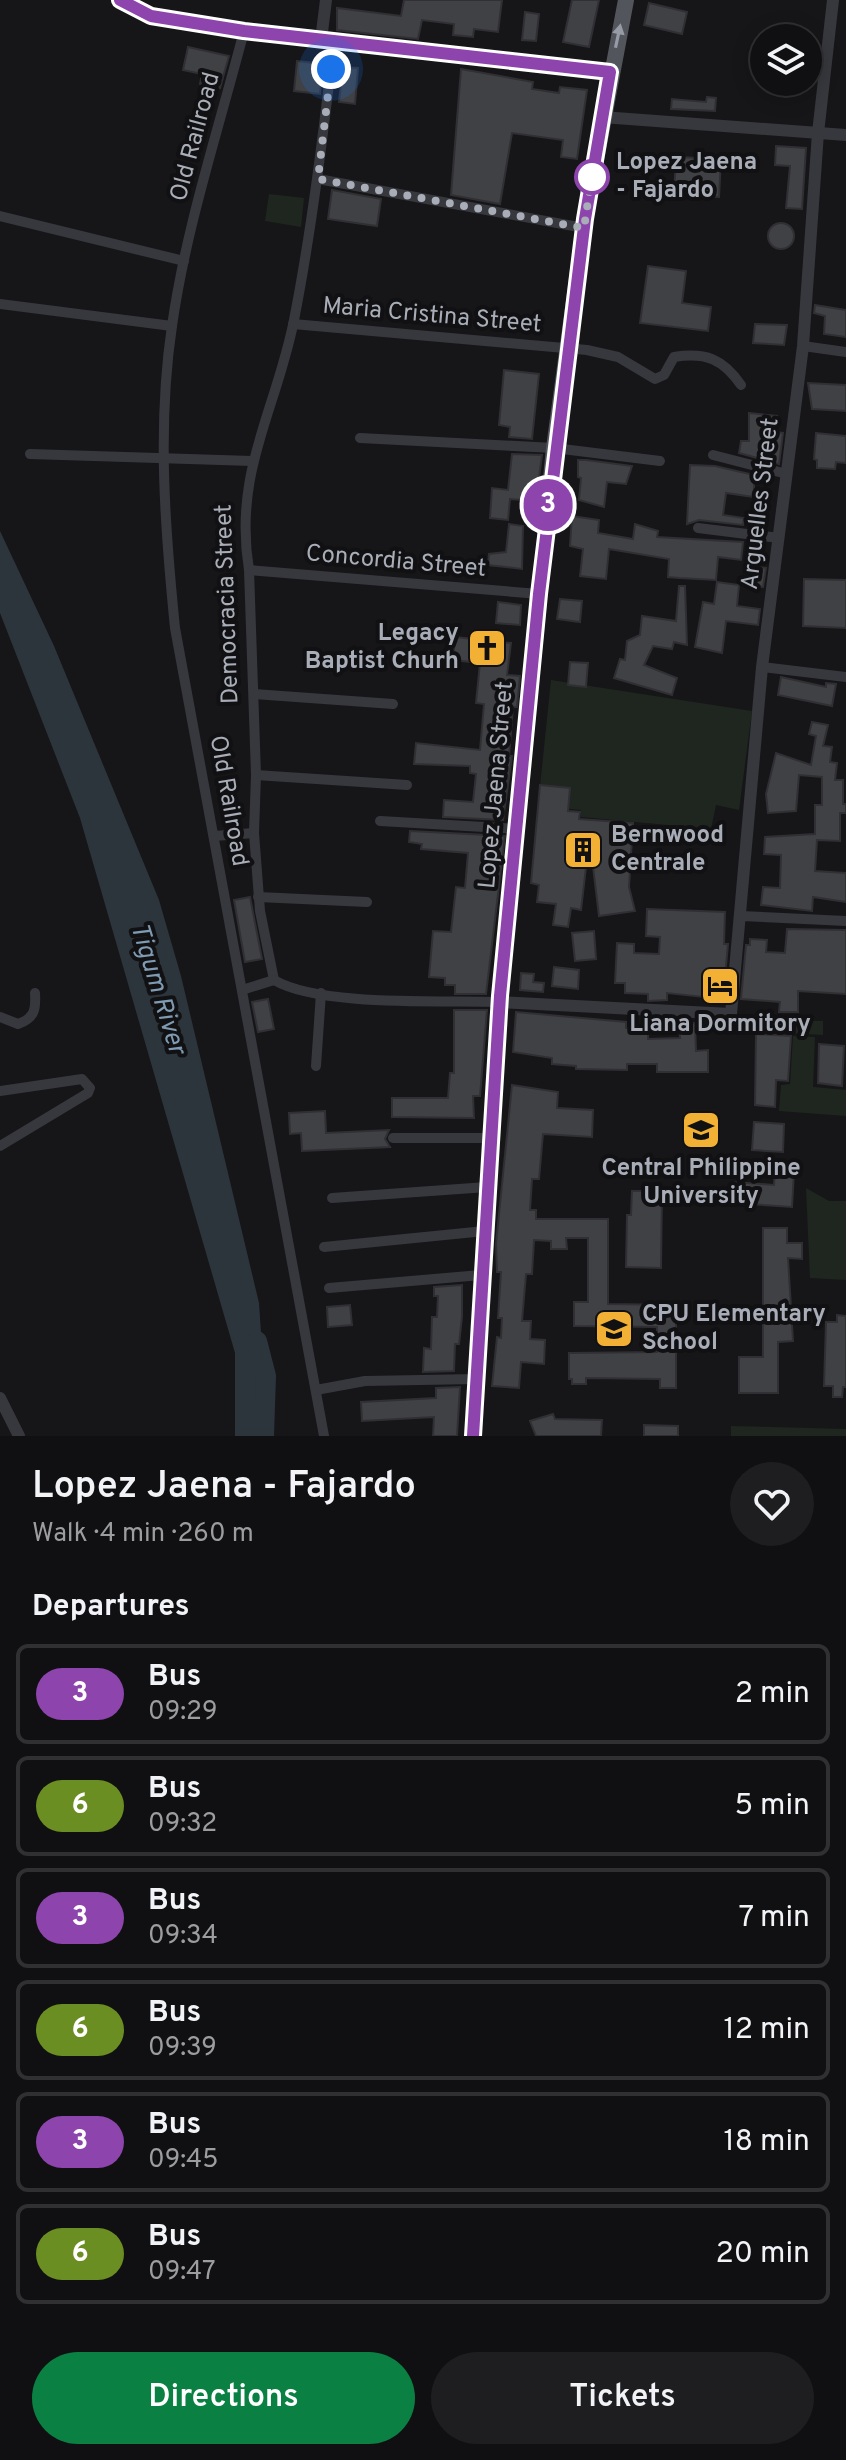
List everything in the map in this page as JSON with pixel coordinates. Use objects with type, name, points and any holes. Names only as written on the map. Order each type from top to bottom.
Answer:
[{"type":"main road","points":[[120,0],[151,16],[244,31],[610,72]]},
{"type":"main road","name":"Lopez Jaena Street","points":[[473,1436],[500,1002],[554,448],[584,228],[610,72],[626,0]]},
{"type":"street","name":"Democracia Street","points":[[274,980],[258,897],[249,570],[243,525],[252,461],[293,324],[318,179],[328,41],[326,0]]},
{"type":"street","name":"Arguelles Street","points":[[500,1002],[731,1014],[762,667],[803,346],[818,133],[833,0]]},
{"type":"street","name":"Old Railroad","points":[[244,31],[184,261],[172,326],[163,457],[175,628],[324,1436]]},
{"type":"street","points":[[602,117],[846,135]]},
{"type":"street","points":[[318,179],[584,228]]},
{"type":"street","points":[[0,216],[184,261]]},
{"type":"street","points":[[0,304],[172,326]]},
{"type":"street","name":"Maria Cristina Street","points":[[293,324],[567,349],[618,357],[655,379],[664,375],[674,357],[705,356],[721,361],[741,385]]},
{"type":"street","points":[[803,346],[846,352]]},
{"type":"street","points":[[360,438],[554,448],[660,461]]},
{"type":"street","points":[[30,454],[252,461]]},
{"type":"street","points":[[713,455],[787,474]]},
{"type":"street","points":[[698,528],[779,538]]},
{"type":"street","name":"Concordia Street","points":[[249,570],[539,594]]},
{"type":"street","points":[[762,667],[846,677]]},
{"type":"street","points":[[254,694],[393,704]]},
{"type":"street","points":[[256,775],[407,785]]},
{"type":"street","points":[[380,821],[517,829]]},
{"type":"street","points":[[214,836],[254,833]]},
{"type":"street","points":[[258,897],[367,902]]},
{"type":"street","points":[[741,916],[846,921]]},
{"type":"street","points":[[242,990],[274,980],[289,989],[321,993],[500,1002]]},
{"type":"street","points":[[0,1017],[18,1024],[25,1021],[36,1009],[35,993]]},
{"type":"street","points":[[316,1066],[321,993]]},
{"type":"street","points":[[0,1091],[82,1079],[90,1088],[88,1093],[0,1146]]},
{"type":"street","points":[[393,1138],[490,1138]]},
{"type":"street","points":[[332,1198],[487,1187]]},
{"type":"street","points":[[324,1247],[485,1231]]},
{"type":"street","points":[[329,1288],[481,1275]]},
{"type":"street","points":[[316,1390],[365,1381],[477,1379]]},
{"type":"street","points":[[0,1398],[19,1436]]},
{"type":"shaded area","points":[[269,194],[304,198],[301,227],[265,221]]},
{"type":"shaded area","points":[[551,680],[752,711],[739,810],[716,805],[711,829],[581,817],[581,810],[538,806]]},
{"type":"shaded area","points":[[756,1021],[823,1021],[823,1035],[755,1031]]},
{"type":"shaded area","points":[[793,1036],[815,1037],[813,1087],[846,1090],[846,1116],[779,1111],[781,1085],[790,1084]]},
{"type":"shaded area","points":[[806,1188],[829,1201],[846,1201],[846,1280],[810,1278]]},
{"type":"shaded area","points":[[731,1426],[846,1429],[846,1436],[731,1436]]},
{"type":"water","points":[[0,531],[54,646],[159,900],[181,976],[259,1303],[268,1436],[235,1436],[235,1353],[80,818],[0,613]]},
{"type":"building","points":[[404,0],[502,0],[498,32],[474,29],[473,37],[453,35],[454,24],[422,20],[418,39],[337,30],[337,8],[401,16]]},
{"type":"building","points":[[572,0],[599,0],[589,47],[563,42]]},
{"type":"building","points":[[649,3],[687,12],[682,34],[644,25]]},
{"type":"building","points":[[525,12],[539,14],[536,41],[522,40]]},
{"type":"building","points":[[188,47],[229,56],[220,88],[200,84],[202,74],[183,70]]},
{"type":"building","points":[[297,61],[323,64],[320,94],[294,91]]},
{"type":"building","points":[[343,67],[358,68],[355,104],[339,102]]},
{"type":"building","points":[[461,69],[533,82],[532,89],[559,93],[560,87],[587,90],[577,159],[561,157],[563,140],[512,133],[500,204],[451,195]]},
{"type":"building","points":[[707,97],[716,98],[715,111],[671,109],[672,99],[706,102]]},
{"type":"building","points":[[776,146],[806,148],[802,209],[786,208],[790,166],[775,165]]},
{"type":"building","points":[[676,157],[721,159],[719,197],[674,195]]},
{"type":"building","points":[[332,190],[381,199],[377,226],[328,219]]},
{"type":"building","points":[[781,223],[790,227],[794,236],[790,245],[781,249],[772,245],[768,236],[772,227]]},
{"type":"building","points":[[648,266],[686,271],[682,303],[711,307],[708,331],[640,323]]},
{"type":"building","points":[[815,305],[846,310],[846,337],[824,334],[825,316],[814,313]]},
{"type":"building","points":[[755,324],[787,325],[784,345],[753,343]]},
{"type":"building","points":[[504,370],[539,374],[532,439],[509,437],[510,427],[499,425]]},
{"type":"building","points":[[808,383],[846,385],[846,411],[812,409]]},
{"type":"building","points":[[749,413],[777,416],[774,432],[783,433],[779,464],[739,453],[741,441],[749,441]]},
{"type":"building","points":[[816,433],[846,436],[846,463],[836,462],[835,469],[817,468],[817,460],[814,459]]},
{"type":"building","points":[[512,454],[542,455],[536,501],[510,499],[508,520],[490,518],[492,488],[508,490]]},
{"type":"building","points":[[578,460],[632,466],[626,484],[607,482],[604,507],[579,500],[581,478],[578,477]]},
{"type":"building","points":[[690,465],[715,466],[754,475],[754,497],[726,493],[723,515],[744,518],[743,525],[699,520],[687,524]]},
{"type":"building","points":[[572,516],[599,520],[598,533],[633,539],[635,524],[658,531],[657,537],[743,542],[741,560],[718,557],[716,580],[679,578],[668,577],[669,559],[609,549],[606,579],[580,576],[583,549],[570,546]]},
{"type":"building","points":[[509,524],[523,526],[522,569],[488,565],[489,554],[506,552]]},
{"type":"building","points":[[746,566],[766,568],[763,587],[745,586]]},
{"type":"building","points":[[804,579],[846,580],[846,628],[803,626]]},
{"type":"building","points":[[717,582],[739,585],[737,606],[760,609],[758,625],[726,621],[722,653],[695,647],[703,602],[714,604]]},
{"type":"building","points":[[679,586],[685,586],[687,645],[674,642],[672,649],[653,646],[644,665],[677,678],[672,695],[614,678],[620,659],[625,660],[627,641],[640,635],[642,616],[676,621]]},
{"type":"building","points":[[560,599],[582,601],[580,622],[557,619]]},
{"type":"building","points":[[498,602],[521,605],[520,625],[496,623]]},
{"type":"building","points":[[455,637],[511,643],[507,675],[520,676],[517,707],[513,707],[509,756],[512,756],[503,820],[443,817],[444,800],[473,802],[476,774],[470,773],[470,766],[414,764],[416,743],[480,750],[484,704],[476,703],[480,663],[453,660]]},
{"type":"building","points":[[570,662],[588,663],[586,687],[568,685]]},
{"type":"building","points":[[781,677],[826,687],[826,683],[836,684],[832,706],[778,695]]},
{"type":"building","points":[[812,722],[828,725],[823,746],[832,747],[830,762],[837,763],[835,780],[843,780],[843,804],[846,804],[846,813],[840,813],[840,841],[817,840],[815,871],[846,873],[846,902],[813,897],[812,911],[761,905],[763,887],[780,888],[781,855],[764,854],[765,837],[815,834],[815,805],[822,805],[822,777],[799,775],[796,811],[768,813],[766,794],[776,753],[811,765],[816,736],[809,734]]},
{"type":"building","name":"Bernwood Centrale","points":[[540,785],[570,788],[568,811],[580,812],[579,819],[633,823],[629,887],[635,911],[599,916],[591,850],[588,850],[581,910],[571,908],[568,927],[553,925],[556,904],[537,902],[539,885],[531,883]]},
{"type":"building","points":[[410,831],[505,836],[486,994],[455,994],[455,985],[445,985],[445,978],[429,977],[433,931],[451,932],[456,887],[465,888],[468,853],[421,849],[422,844],[409,842]]},
{"type":"building","points":[[250,897],[262,959],[245,962],[234,900]]},
{"type":"building","points":[[647,909],[725,912],[724,944],[728,944],[723,999],[667,993],[667,1000],[648,1001],[648,994],[625,993],[625,983],[615,983],[617,943],[634,944],[634,953],[659,954],[660,937],[646,936]]},
{"type":"building","points":[[787,929],[846,930],[846,994],[798,991],[798,1012],[779,1012],[780,1002],[741,999],[746,945],[750,945],[750,939],[767,940],[766,952],[785,953]]},
{"type":"building","points":[[594,931],[596,959],[575,961],[572,933]]},
{"type":"building","points":[[554,967],[579,970],[578,989],[552,986]]},
{"type":"building","points":[[521,973],[534,974],[533,982],[544,983],[543,992],[520,990]]},
{"type":"building","points":[[268,999],[274,1029],[258,1032],[252,1002]]},
{"type":"building","points":[[454,1010],[487,1010],[480,1096],[473,1096],[474,1118],[392,1117],[392,1098],[448,1098],[450,1073],[454,1073]]},
{"type":"building","points":[[516,1012],[626,1022],[626,1028],[648,1028],[648,1039],[680,1038],[679,1023],[695,1023],[696,1051],[708,1050],[708,1072],[657,1072],[657,1064],[627,1064],[627,1070],[576,1069],[576,1066],[552,1064],[552,1058],[513,1052]]},
{"type":"building","points":[[756,1034],[791,1036],[788,1081],[776,1080],[775,1107],[755,1105]]},
{"type":"building","points":[[819,1044],[844,1046],[842,1086],[818,1083]]},
{"type":"building","points":[[512,1085],[558,1092],[557,1108],[593,1110],[592,1137],[543,1134],[539,1179],[532,1179],[530,1210],[536,1210],[536,1219],[608,1219],[608,1304],[676,1305],[676,1388],[660,1388],[660,1379],[586,1378],[586,1384],[572,1384],[572,1379],[569,1379],[569,1353],[657,1352],[657,1327],[574,1326],[574,1302],[588,1302],[588,1238],[566,1238],[567,1249],[551,1249],[551,1241],[534,1240],[532,1274],[526,1274],[522,1321],[531,1321],[530,1339],[545,1340],[544,1364],[521,1362],[519,1388],[492,1386],[497,1337],[501,1338],[502,1318],[498,1318],[501,1272],[497,1272],[496,1244]]},
{"type":"building","points":[[325,1111],[326,1133],[389,1130],[385,1139],[390,1147],[302,1151],[301,1133],[290,1134],[289,1113]]},
{"type":"building","points":[[754,1122],[784,1124],[783,1152],[752,1150]]},
{"type":"building","points":[[775,1171],[794,1172],[792,1207],[734,1203],[735,1182],[774,1185]]},
{"type":"building","points":[[632,1191],[662,1191],[661,1268],[626,1267],[627,1215],[631,1215]]},
{"type":"building","points":[[763,1228],[787,1228],[787,1243],[802,1243],[802,1259],[788,1258],[793,1341],[778,1342],[778,1393],[739,1393],[739,1357],[763,1357]]},
{"type":"building","points":[[462,1285],[462,1317],[459,1344],[455,1344],[454,1371],[423,1372],[424,1348],[431,1349],[432,1317],[437,1317],[438,1296],[434,1296],[434,1287]]},
{"type":"building","points":[[350,1305],[352,1325],[328,1327],[327,1307]]},
{"type":"building","points":[[837,1315],[846,1316],[846,1387],[843,1387],[842,1397],[833,1397],[833,1386],[824,1386],[826,1322],[837,1322]]},
{"type":"building","points":[[460,1387],[457,1436],[433,1436],[434,1417],[362,1421],[361,1402],[436,1398],[436,1388]]},
{"type":"building","points":[[553,1414],[555,1419],[602,1420],[601,1436],[536,1436],[530,1421]]},
{"type":"building","points":[[644,1425],[678,1426],[678,1436],[644,1436]]},
{"type":"waterway","name":"Tigum River","points":[[257,1341],[266,1376],[264,1436]]},
{"type":"bus line","name":"3","points":[[120,0],[151,16],[244,31],[610,72],[585,219],[554,448],[539,594],[500,996],[473,1436]]},
{"type":"place","name":"Lopez Jaena - Fajardo","points":[[592,177]]},
{"type":"place","name":"Legacy Baptist Churh","points":[[487,648]]},
{"type":"place","name":"Bernwood Centrale","points":[[583,850]]},
{"type":"place","name":"Liana Dormitory","points":[[720,986]]},
{"type":"place","name":"Central Philippine University","points":[[701,1130]]},
{"type":"place","name":"CPU Elementary School","points":[[614,1329]]},
{"type":"route","points":[[331,69],[318,179],[584,228],[593,168],[592,177]]}]
